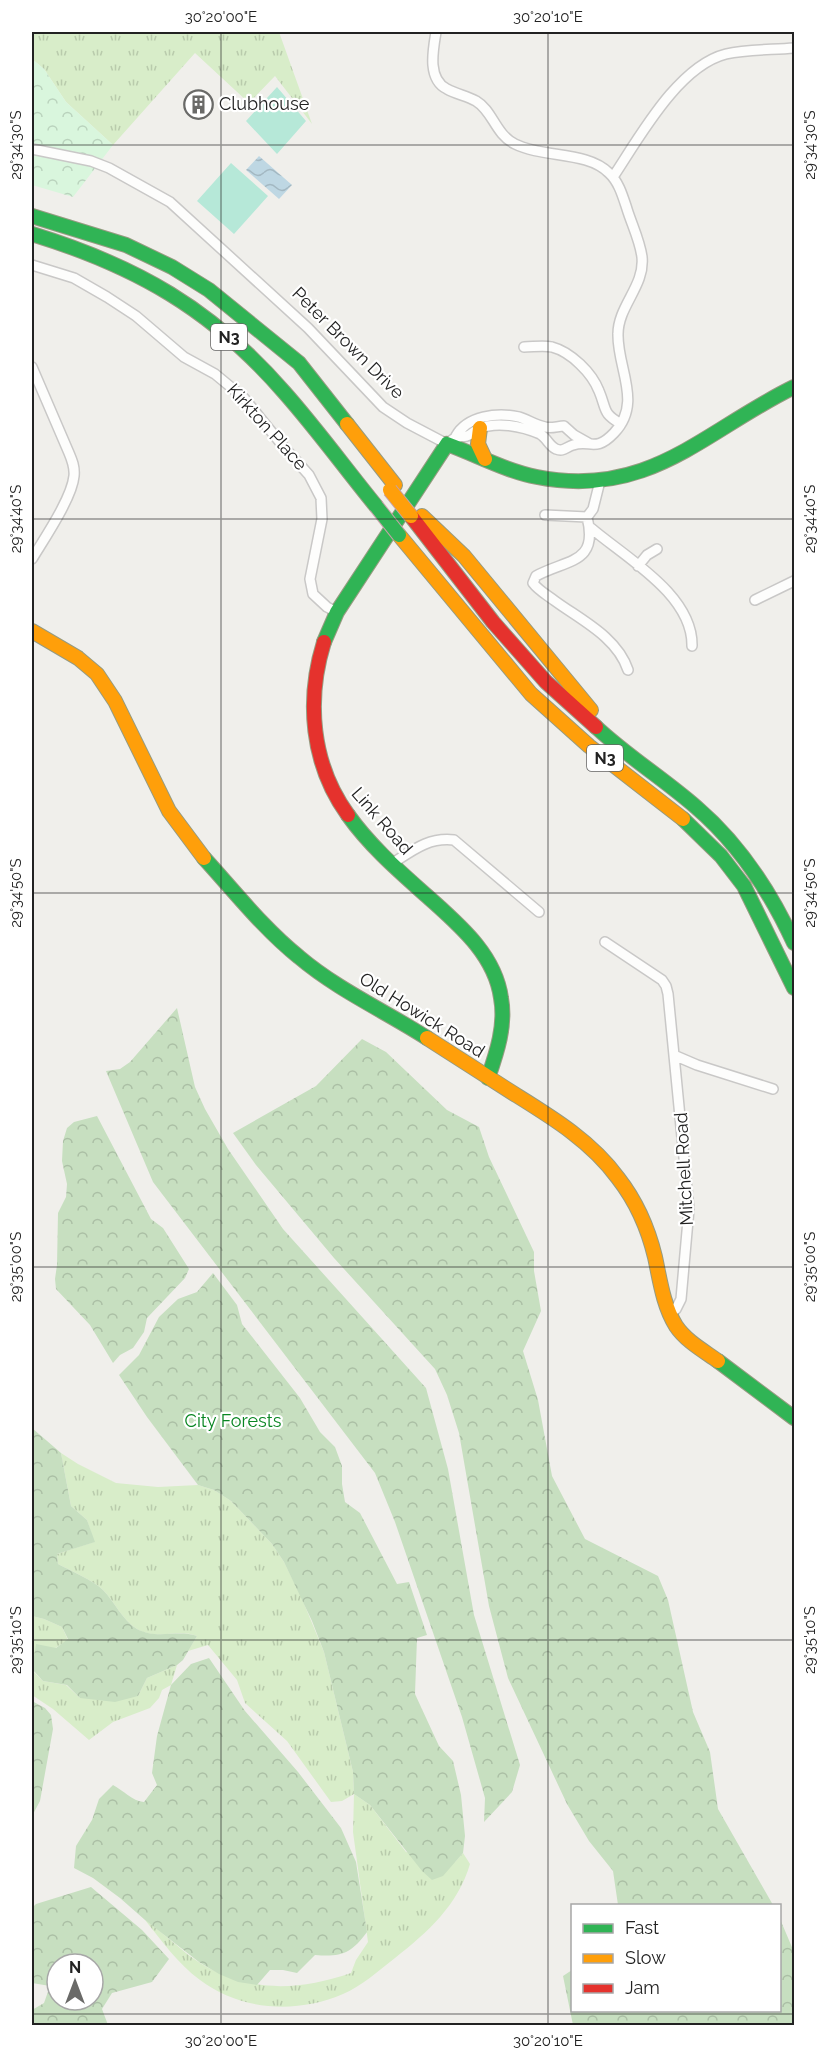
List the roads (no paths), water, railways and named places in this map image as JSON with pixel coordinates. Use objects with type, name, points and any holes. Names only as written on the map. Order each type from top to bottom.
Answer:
[{"type":"main road","name":"N3","points":[[32,216],[126,245],[172,267],[210,291],[253,325],[293,364],[413,513],[493,622],[546,682],[601,732],[696,807],[732,842],[782,917],[795,943]]},
{"type":"main road","name":"N3","points":[[32,234],[114,262],[160,285],[196,309],[234,341],[279,385],[375,506],[531,694],[589,746],[685,821],[721,856],[744,886],[795,988]]},
{"type":"main road","name":"Peter Brown Drive","points":[[451,440],[484,459],[537,477],[570,482],[600,481],[654,467],[674,458],[752,410],[795,387]]},
{"type":"main road","points":[[480,428],[477,445],[484,459]]},
{"type":"main road","name":"Link Road","points":[[451,440],[337,612],[326,636],[314,693],[313,712],[320,753],[334,793],[357,825],[393,863],[467,933],[494,971],[503,1006],[503,1029],[488,1078]]},
{"type":"main road","name":"Old Howick Road","points":[[32,631],[78,658],[97,674],[115,701],[169,811],[205,860],[286,946],[333,981],[398,1019],[535,1107],[594,1149],[620,1179],[635,1205],[647,1234],[669,1314],[683,1335],[795,1418]]},
{"type":"street","points":[[436,32],[433,58],[437,81],[449,91],[479,103],[504,137],[526,149],[594,163],[608,171],[625,204],[642,258],[639,283],[620,319],[618,333],[629,399],[627,411],[621,424],[607,440],[598,445],[574,445],[565,450],[558,450],[540,435],[515,426],[489,426],[480,428],[468,436],[451,440]]},
{"type":"street","points":[[613,177],[672,92],[711,60],[736,52],[795,48]]},
{"type":"street","name":"Peter Brown Drive","points":[[32,149],[91,161],[109,168],[170,202],[217,242],[308,328],[383,407],[407,423],[451,440]]},
{"type":"street","name":"Kirkton Place","points":[[32,265],[74,278],[107,297],[136,316],[184,357],[215,374],[244,398],[309,475],[321,498],[322,519],[311,570],[311,587],[319,601],[337,612]]},
{"type":"street","points":[[524,347],[554,348],[572,358],[596,382],[609,417],[621,424]]},
{"type":"street","points":[[32,367],[69,453],[74,476],[65,501],[32,559]]},
{"type":"street","points":[[451,440],[469,422],[503,415],[517,417],[546,427],[567,427],[574,435],[592,445]]},
{"type":"street","points":[[587,517],[593,509],[600,481]]},
{"type":"street","points":[[545,515],[587,517]]},
{"type":"street","points":[[587,517],[591,528],[584,553],[571,562],[538,575],[533,583],[605,637],[625,660],[628,670]]},
{"type":"street","points":[[591,528],[638,566],[681,607],[692,634],[692,646]]},
{"type":"street","points":[[638,566],[652,551],[657,549]]},
{"type":"street","points":[[754,600],[795,581]]},
{"type":"street","points":[[393,863],[429,841],[454,840],[539,912]]},
{"type":"street","name":"Mitchell Road","points":[[605,942],[662,980],[666,986],[675,1056],[689,1225],[681,1299],[676,1309],[669,1314]]},
{"type":"street","points":[[675,1056],[773,1089]]},
{"type":"water","points":[[259,156],[292,185],[279,199],[246,170]]},
{"type":"place","name":"Clubhouse","points":[[198,104]]},
{"type":"park label","name":"City Forests","points":[[233,1421]]}]
